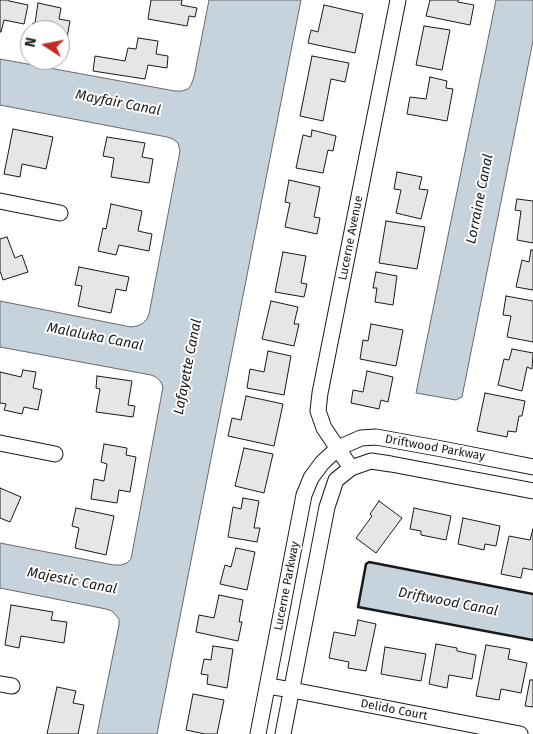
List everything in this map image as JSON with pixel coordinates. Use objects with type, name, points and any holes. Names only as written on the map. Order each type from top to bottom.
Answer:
[{"type":"street","name":"Lucerne Avenue","points":[[351,468],[324,428],[318,411],[398,0]]},
{"type":"street","points":[[0,202],[60,213]]},
{"type":"street","name":"Driftwood Parkway","points":[[338,448],[361,438],[376,437],[533,467]]},
{"type":"street","points":[[0,443],[56,454]]},
{"type":"street","name":"Lucerne Parkway","points":[[258,734],[304,495],[322,463],[338,448]]},
{"type":"street","name":"Driftwood Parkway","points":[[351,468],[371,461],[533,491]]},
{"type":"street","name":"Lucerne Parkway","points":[[283,734],[327,507],[336,480],[351,468]]},
{"type":"street","name":"Delido Court","points":[[268,686],[520,734]]},
{"type":"water","points":[[209,0],[301,0],[157,734],[97,734],[119,619],[112,611],[106,609],[0,588],[0,543],[114,565],[127,563],[131,559],[163,387],[156,377],[151,375],[0,347],[0,301],[131,327],[142,324],[149,314],[180,151],[178,143],[167,137],[0,105],[0,59],[20,63],[20,70],[60,70],[175,91],[188,89],[194,77]]},
{"type":"water","name":"Lorraine Canal","points":[[496,0],[533,0],[533,41],[462,397],[456,400],[416,393]]},
{"type":"water","name":"Driftwood Canal","points":[[369,562],[533,594],[533,640],[358,607],[366,564]]},
{"type":"building","points":[[0,0],[9,0],[28,5],[25,20],[20,20],[20,23],[4,20],[0,32]]},
{"type":"building","points":[[151,0],[182,0],[181,5],[197,8],[195,17],[189,16],[187,26],[148,19]]},
{"type":"building","points":[[430,0],[458,0],[458,2],[474,5],[470,25],[426,16]]},
{"type":"building","points":[[38,3],[61,8],[59,19],[64,20],[35,20]]},
{"type":"building","points":[[324,5],[363,14],[355,53],[308,43],[311,30],[318,32]]},
{"type":"building","points":[[424,26],[450,30],[442,70],[416,65]]},
{"type":"building","points":[[138,38],[158,41],[156,54],[168,56],[167,68],[148,65],[145,79],[93,71],[95,56],[125,61],[128,48],[136,49]]},
{"type":"building","points":[[312,56],[349,63],[345,82],[331,79],[323,121],[300,116]]},
{"type":"building","points":[[430,77],[447,81],[446,88],[453,89],[447,121],[407,114],[410,97],[426,99]]},
{"type":"building","points":[[13,129],[53,137],[46,169],[22,164],[20,177],[4,174]]},
{"type":"building","points":[[312,130],[336,136],[333,151],[328,150],[323,173],[296,168],[303,135],[311,137]]},
{"type":"building","points":[[107,137],[145,143],[142,157],[153,159],[149,183],[111,177],[114,158],[103,156]]},
{"type":"building","points":[[397,172],[422,177],[419,189],[428,190],[421,219],[396,213],[401,190],[394,189]]},
{"type":"building","points":[[289,180],[320,187],[314,217],[320,218],[317,234],[285,227],[290,203],[285,202]]},
{"type":"building","points":[[517,199],[533,201],[533,243],[517,240],[521,211],[515,210]]},
{"type":"building","points":[[111,204],[142,211],[138,231],[152,234],[149,251],[119,245],[116,255],[98,251],[103,228],[106,229]]},
{"type":"building","points":[[386,221],[425,227],[417,269],[379,263]]},
{"type":"building","points":[[7,237],[15,258],[22,255],[28,272],[3,280],[0,271],[0,239]]},
{"type":"building","points":[[531,250],[533,250],[533,290],[516,287],[522,260],[529,262]]},
{"type":"building","points":[[283,252],[306,256],[301,283],[307,284],[304,297],[275,292]]},
{"type":"building","points":[[79,267],[129,277],[126,291],[116,289],[111,313],[78,306],[82,286],[75,285]]},
{"type":"building","points":[[376,272],[397,276],[393,305],[375,302],[377,288],[373,288]]},
{"type":"building","points":[[506,296],[533,301],[533,342],[507,337],[511,316],[503,315]]},
{"type":"building","points":[[271,301],[298,307],[294,324],[299,324],[294,346],[262,339]]},
{"type":"building","points":[[371,324],[403,330],[396,366],[360,359],[363,340],[368,341]]},
{"type":"building","points":[[512,349],[533,353],[532,369],[527,367],[522,391],[498,385],[504,359],[509,360]]},
{"type":"building","points":[[268,351],[291,356],[284,395],[247,388],[250,369],[264,372]]},
{"type":"building","points":[[23,370],[36,372],[33,388],[42,390],[38,410],[24,407],[22,414],[4,410],[6,404],[0,403],[0,372],[21,377]]},
{"type":"building","points":[[367,371],[393,377],[388,402],[381,400],[379,409],[351,403],[353,390],[363,392]]},
{"type":"building","points":[[97,376],[132,381],[128,405],[135,406],[133,417],[96,412],[100,389],[96,388]]},
{"type":"building","points":[[485,393],[525,401],[522,416],[519,416],[516,432],[508,431],[507,437],[477,431]]},
{"type":"building","points":[[246,396],[283,404],[274,446],[228,436],[232,418],[241,420]]},
{"type":"building","points":[[104,444],[127,448],[126,455],[136,457],[130,492],[119,490],[117,503],[91,499],[94,479],[104,481],[107,464],[101,462]]},
{"type":"building","points":[[244,448],[273,454],[264,493],[235,486]]},
{"type":"building","points":[[0,488],[21,497],[10,522],[0,518]]},
{"type":"building","points":[[243,498],[259,501],[254,528],[260,528],[257,542],[228,537],[233,507],[241,509]]},
{"type":"building","points":[[379,501],[402,518],[376,553],[356,538],[372,516],[370,514]]},
{"type":"building","points":[[76,508],[114,516],[106,555],[75,548],[79,528],[72,526]]},
{"type":"building","points":[[414,508],[451,516],[446,540],[421,535],[421,531],[410,529]]},
{"type":"building","points":[[463,518],[500,526],[496,546],[485,544],[484,550],[458,544]]},
{"type":"building","points":[[533,529],[533,570],[523,568],[521,578],[501,574],[509,536],[530,540]]},
{"type":"building","points":[[236,548],[255,552],[247,590],[220,584],[225,565],[231,567]]},
{"type":"building","points":[[219,595],[243,600],[239,622],[242,622],[238,641],[196,632],[199,615],[214,618]]},
{"type":"building","points":[[11,605],[53,612],[51,620],[67,622],[64,643],[21,636],[19,648],[5,645]]},
{"type":"building","points":[[358,620],[376,624],[366,671],[348,668],[349,662],[329,658],[334,632],[355,636]]},
{"type":"building","points":[[436,644],[457,648],[457,651],[476,655],[472,679],[449,675],[447,688],[429,684]]},
{"type":"building","points":[[486,645],[510,649],[508,659],[527,663],[521,693],[501,689],[499,700],[476,696]]},
{"type":"building","points":[[213,646],[233,649],[227,688],[207,684],[208,675],[201,674],[204,659],[211,660]]},
{"type":"building","points":[[385,647],[426,654],[421,681],[381,674]]},
{"type":"building","points":[[530,680],[533,680],[533,707],[525,706]]},
{"type":"building","points":[[57,687],[76,691],[73,703],[84,705],[78,734],[47,734]]},
{"type":"building","points":[[193,694],[224,700],[217,734],[205,734],[186,730]]},
{"type":"wall","points":[[533,594],[369,562],[366,564],[358,607],[533,640]]},
{"type":"water label","name":"Mayfair Canal","points":[[118,103]]},
{"type":"water label","name":"Malaluka Canal","points":[[95,337]]},
{"type":"water label","name":"Lafayette Canal","points":[[188,367]]},
{"type":"water label","name":"Majestic Canal","points":[[72,581]]}]
